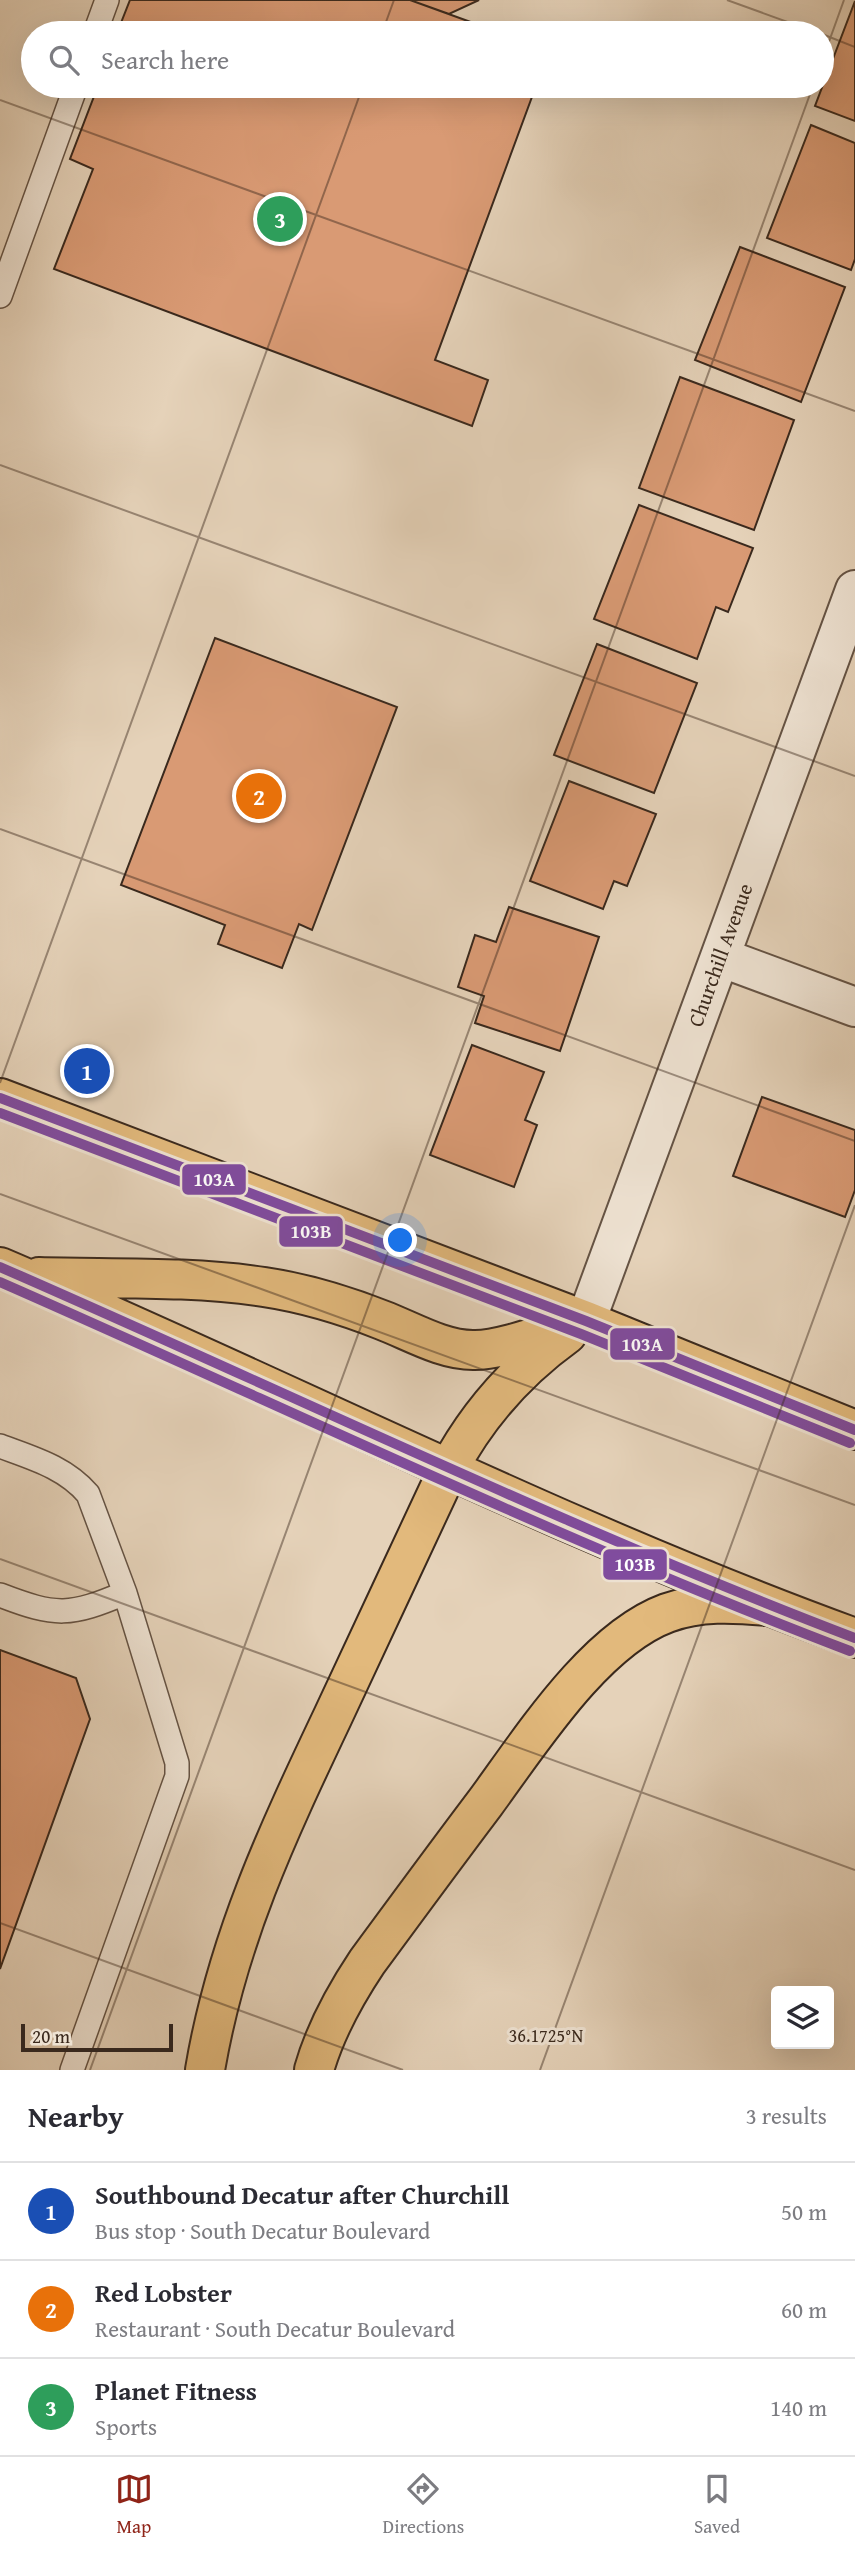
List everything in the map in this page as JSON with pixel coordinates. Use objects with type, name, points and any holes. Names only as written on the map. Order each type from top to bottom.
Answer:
[{"type":"main road","points":[[0,1098],[344,1227],[855,1430]]},
{"type":"main road","points":[[11,1272],[262,1287],[338,1305],[452,1348],[474,1350],[498,1347],[586,1321]]},
{"type":"main road","points":[[11,1272],[448,1470],[767,1606],[855,1638]]},
{"type":"main road","points":[[205,2070],[225,1978],[254,1891],[286,1815],[448,1470],[474,1426],[498,1396],[543,1352],[586,1321]]},
{"type":"main road","points":[[314,2070],[328,2030],[352,1984],[530,1741],[603,1654],[643,1625],[667,1613],[718,1602],[767,1606]]},
{"type":"street","name":"Churchill Avenue","points":[[586,1321],[855,590]]},
{"type":"street","points":[[720,957],[855,1007]]},
{"type":"lane","points":[[99,21],[107,0]]},
{"type":"lane","points":[[0,296],[72,98]]},
{"type":"lane","points":[[0,1446],[52,1466],[77,1481],[95,1507],[175,1752],[177,1776],[72,2070]]},
{"type":"lane","points":[[0,1595],[27,1606],[65,1612],[83,1609],[125,1593]]},
{"type":"building","points":[[130,0],[410,0],[468,21],[122,21]]},
{"type":"building","points":[[410,0],[479,0],[449,14]]},
{"type":"building","points":[[855,1],[855,121],[815,106],[818,98],[834,98],[834,56]]},
{"type":"building","points":[[93,98],[532,98],[435,360],[488,380],[472,426],[54,269],[93,169],[70,159]]},
{"type":"building","points":[[811,125],[855,143],[855,259],[851,270],[767,238]]},
{"type":"building","points":[[740,247],[845,287],[801,402],[695,360]]},
{"type":"building","points":[[680,377],[794,420],[754,530],[639,488]]},
{"type":"building","points":[[639,505],[753,548],[728,612],[716,607],[697,659],[594,619]]},
{"type":"building","points":[[215,638],[397,707],[312,930],[299,924],[282,968],[218,944],[225,925],[121,885]]},
{"type":"building","points":[[597,644],[697,683],[654,793],[554,755]]},
{"type":"building","points":[[569,781],[656,814],[627,886],[614,881],[603,909],[530,881]]},
{"type":"building","points":[[509,907],[599,937],[560,1051],[475,1023],[484,996],[458,987],[475,935],[496,942]]},
{"type":"building","points":[[472,1045],[544,1072],[525,1120],[537,1125],[514,1187],[430,1155]]},
{"type":"building","points":[[762,1097],[855,1130],[855,1190],[845,1217],[733,1176]]},
{"type":"building","points":[[0,1650],[76,1678],[90,1719],[0,1969]]},
{"type":"transit line","name":"103A","points":[[0,1098],[586,1321],[855,1430]]},
{"type":"transit line","name":"103B","points":[[0,1113],[581,1334],[850,1443]]},
{"type":"transit line","name":"103A","points":[[0,1267],[532,1505],[855,1638]]},
{"type":"transit line","name":"103B","points":[[0,1282],[529,1519],[742,1609],[850,1651]]},
{"type":"place","name":"Planet Fitness","points":[[280,219]]},
{"type":"place","name":"Red Lobster","points":[[259,796]]},
{"type":"place","name":"Southbound Decatur after Churchill","points":[[87,1071]]}]
